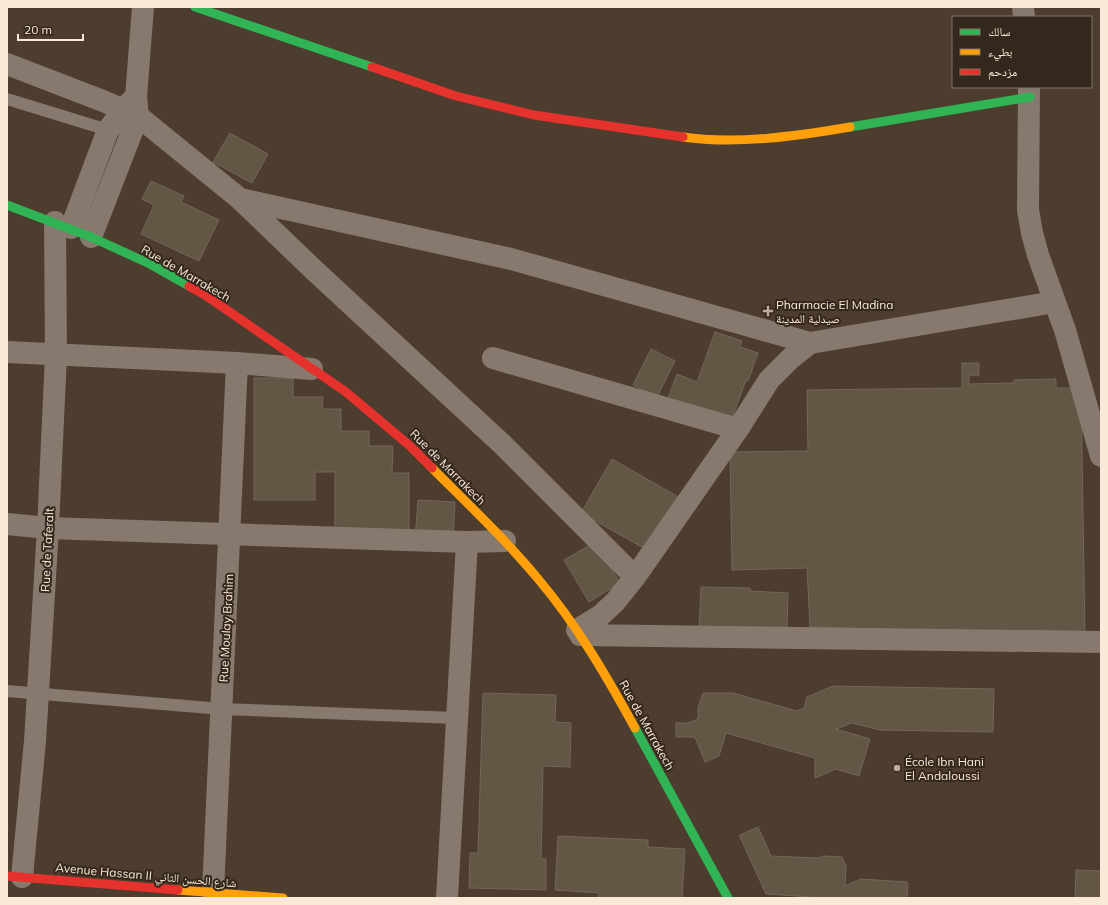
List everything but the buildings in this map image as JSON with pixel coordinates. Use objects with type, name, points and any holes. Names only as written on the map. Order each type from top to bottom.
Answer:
[{"type":"street","points":[[92,236],[132,107],[143,7]]},
{"type":"street","points":[[195,7],[456,96],[534,115],[698,139],[750,140],[840,129],[1029,92],[1027,170],[1028,210],[1032,233],[1067,337],[1101,456]]},
{"type":"street","points":[[7,64],[132,107],[240,199],[315,271],[502,444],[635,577]]},
{"type":"street","points":[[63,225],[108,130],[132,107]]},
{"type":"street","points":[[240,199],[511,259],[810,343],[1055,302]]},
{"type":"street","name":"Rue de Marrakech","points":[[7,205],[92,236],[150,264],[205,296],[351,396],[410,446],[505,541],[540,581],[579,632],[616,692],[728,898]]},
{"type":"street","name":"Rue de Taferalt","points":[[14,876],[35,741],[48,528],[63,225]]},
{"type":"street","points":[[579,632],[615,602],[635,577],[738,429],[769,380],[791,358],[810,343]]},
{"type":"street","points":[[7,352],[237,363],[312,369]]},
{"type":"street","points":[[492,358],[738,429]]},
{"type":"street","name":"Rue Moulay Brahim","points":[[213,892],[237,363]]},
{"type":"street","points":[[7,524],[48,528],[467,542],[505,541]]},
{"type":"street","points":[[447,898],[467,542]]},
{"type":"street","points":[[579,632],[1101,642]]},
{"type":"street","name":"Avenue Hassan II شارع الحسن الثاني","points":[[14,876],[123,892],[213,892],[283,898]]},
{"type":"lane","points":[[7,100],[108,130]]},
{"type":"lane","points":[[7,691],[222,709],[456,718]]},
{"type":"traffic: fast","points":[[195,7],[372,67]]},
{"type":"traffic: fast","points":[[850,127],[1030,97]]},
{"type":"traffic: fast","points":[[7,205],[91,237],[150,264],[189,286]]},
{"type":"traffic: fast","points":[[635,728],[728,898]]},
{"type":"traffic: slow","points":[[683,137],[745,140],[788,136],[850,127]]},
{"type":"traffic: slow","points":[[432,468],[500,537],[553,597],[591,652],[635,728]]},
{"type":"traffic: slow","points":[[178,890],[283,898]]},
{"type":"traffic: jam","points":[[372,67],[456,96],[534,115],[683,137]]},
{"type":"traffic: jam","points":[[189,286],[205,295],[346,392],[410,446],[432,468]]},
{"type":"traffic: jam","points":[[7,876],[178,890]]},
{"type":"place","name":"Pharmacie El Madina صيدلية المدينة","points":[[768,311]]},
{"type":"place","name":"École Ibn Hani El Andaloussi","points":[[897,768]]}]
